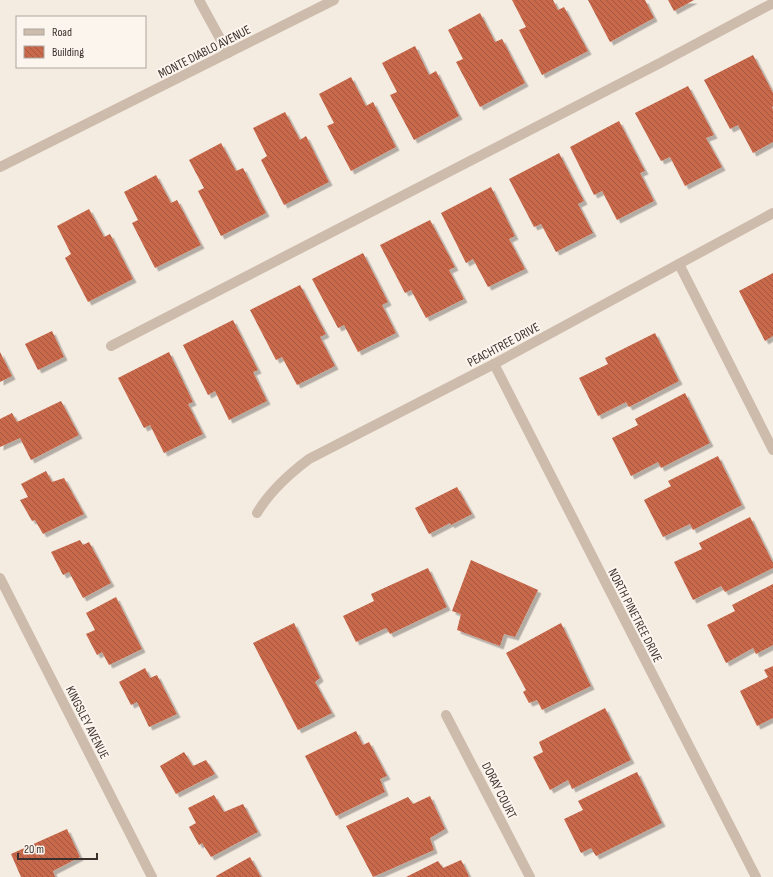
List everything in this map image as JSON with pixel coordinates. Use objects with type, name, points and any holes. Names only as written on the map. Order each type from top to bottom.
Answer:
[{"type":"street","points":[[199,0],[228,53]]},
{"type":"street","name":"MONTE DIABLO AVENUE","points":[[0,167],[334,0]]},
{"type":"street","points":[[111,346],[662,62],[773,3]]},
{"type":"street","name":"PEACHTREE DRIVE","points":[[257,512],[278,485],[309,459],[494,364],[773,213]]},
{"type":"street","points":[[679,264],[773,450]]},
{"type":"street","name":"NORTH PINETREE DRIVE","points":[[494,364],[756,877]]},
{"type":"street","name":"KINGSLEY AVENUE","points":[[0,580],[152,877]]},
{"type":"street","name":"DORAY COURT","points":[[446,715],[530,877]]},
{"type":"building","points":[[512,0],[553,0],[558,10],[564,7],[588,51],[542,75],[519,30],[526,27]]},
{"type":"building","points":[[588,0],[645,0],[654,18],[610,42]]},
{"type":"building","points":[[668,0],[694,0],[674,11]]},
{"type":"building","points":[[480,13],[495,42],[502,39],[525,83],[480,107],[456,62],[463,59],[448,30]]},
{"type":"building","points":[[415,46],[429,75],[436,71],[459,116],[414,140],[390,95],[397,92],[382,63]]},
{"type":"building","points":[[753,55],[773,93],[773,142],[753,153],[738,125],[730,129],[704,80]]},
{"type":"building","points":[[351,77],[366,106],[373,102],[396,147],[351,171],[327,126],[334,123],[319,94]]},
{"type":"building","points":[[688,86],[714,135],[706,138],[722,167],[685,186],[670,157],[661,161],[635,113]]},
{"type":"building","points":[[285,112],[300,140],[306,136],[329,182],[284,205],[261,160],[267,156],[253,128]]},
{"type":"building","points":[[619,121],[645,171],[640,173],[654,201],[617,220],[602,191],[594,195],[570,147]]},
{"type":"building","points":[[221,143],[236,171],[243,168],[266,213],[221,236],[198,191],[204,188],[189,160]]},
{"type":"building","points":[[559,153],[584,201],[578,204],[593,233],[556,252],[541,224],[534,227],[509,179]]},
{"type":"building","points":[[156,175],[171,203],[177,200],[201,245],[155,268],[132,223],[138,220],[124,192]]},
{"type":"building","points":[[491,187],[515,236],[509,239],[525,269],[488,287],[473,259],[466,263],[441,213]]},
{"type":"building","points":[[89,209],[104,237],[110,234],[133,279],[88,302],[65,258],[71,254],[57,226]]},
{"type":"building","points":[[430,220],[455,267],[449,270],[464,299],[426,318],[411,290],[405,293],[380,245]]},
{"type":"building","points":[[363,253],[388,302],[382,305],[396,333],[358,352],[344,325],[338,328],[312,279]]},
{"type":"building","points":[[773,273],[773,336],[765,341],[739,291]]},
{"type":"building","points":[[300,285],[326,334],[320,337],[335,366],[297,385],[282,357],[276,360],[250,310]]},
{"type":"building","points":[[233,320],[258,370],[253,372],[267,401],[229,420],[215,391],[208,395],[183,345]]},
{"type":"building","points":[[52,331],[64,357],[38,370],[25,344]]},
{"type":"building","points":[[655,333],[679,381],[629,407],[626,402],[598,416],[579,378],[608,364],[605,358]]},
{"type":"building","points":[[0,352],[12,376],[0,382]]},
{"type":"building","points":[[169,352],[193,402],[188,404],[203,434],[164,453],[150,425],[144,428],[118,378]]},
{"type":"building","points":[[685,393],[710,443],[661,468],[658,462],[631,476],[612,438],[638,425],[635,419]]},
{"type":"building","points":[[61,401],[79,435],[31,460],[20,438],[0,447],[0,419],[12,413],[17,422]]},
{"type":"building","points":[[718,456],[742,505],[693,530],[690,524],[663,537],[644,500],[671,486],[668,481]]},
{"type":"building","points":[[46,471],[52,482],[64,478],[84,514],[43,534],[35,520],[32,521],[20,500],[28,497],[21,484]]},
{"type":"building","points":[[457,487],[472,514],[429,534],[415,508]]},
{"type":"building","points":[[750,517],[773,563],[773,568],[725,592],[721,586],[693,600],[674,562],[702,549],[699,543]]},
{"type":"building","points":[[80,540],[83,545],[89,542],[111,583],[83,598],[69,572],[63,575],[51,552]]},
{"type":"building","points":[[471,560],[538,590],[515,637],[504,634],[500,646],[457,630],[461,614],[452,611]]},
{"type":"building","points":[[428,568],[447,607],[390,634],[386,628],[356,642],[343,616],[374,601],[371,594]]},
{"type":"building","points":[[773,584],[773,645],[756,654],[753,648],[726,663],[707,625],[735,611],[732,605]]},
{"type":"building","points":[[116,597],[142,649],[109,665],[102,652],[97,655],[86,634],[95,630],[86,613]]},
{"type":"building","points":[[294,623],[320,678],[315,682],[332,713],[298,730],[253,643]]},
{"type":"building","points":[[561,623],[591,686],[542,710],[537,700],[529,703],[523,692],[526,690],[506,653]]},
{"type":"building","points":[[773,666],[773,718],[757,726],[740,691],[768,677],[764,670]]},
{"type":"building","points":[[145,668],[150,678],[157,675],[177,714],[149,727],[137,702],[131,705],[119,682]]},
{"type":"building","points":[[605,708],[631,760],[572,789],[568,780],[550,790],[533,757],[543,752],[539,742]]},
{"type":"building","points":[[356,731],[363,745],[369,742],[387,776],[380,779],[385,792],[336,816],[305,756]]},
{"type":"building","points":[[184,752],[193,766],[206,760],[215,774],[176,794],[160,766]]},
{"type":"building","points":[[637,772],[662,823],[596,856],[591,848],[581,853],[564,819],[583,810],[578,801]]},
{"type":"building","points":[[214,795],[224,812],[243,804],[258,832],[211,857],[202,843],[199,845],[189,827],[196,823],[188,808]]},
{"type":"building","points":[[430,796],[445,829],[430,838],[434,850],[373,877],[346,826],[408,797],[413,804]]},
{"type":"building","points":[[67,829],[80,857],[53,871],[55,877],[21,877],[11,854]]},
{"type":"building","points":[[250,857],[261,877],[216,876]]},
{"type":"building","points":[[461,860],[469,876],[468,877],[406,877],[438,861],[443,868]]}]
